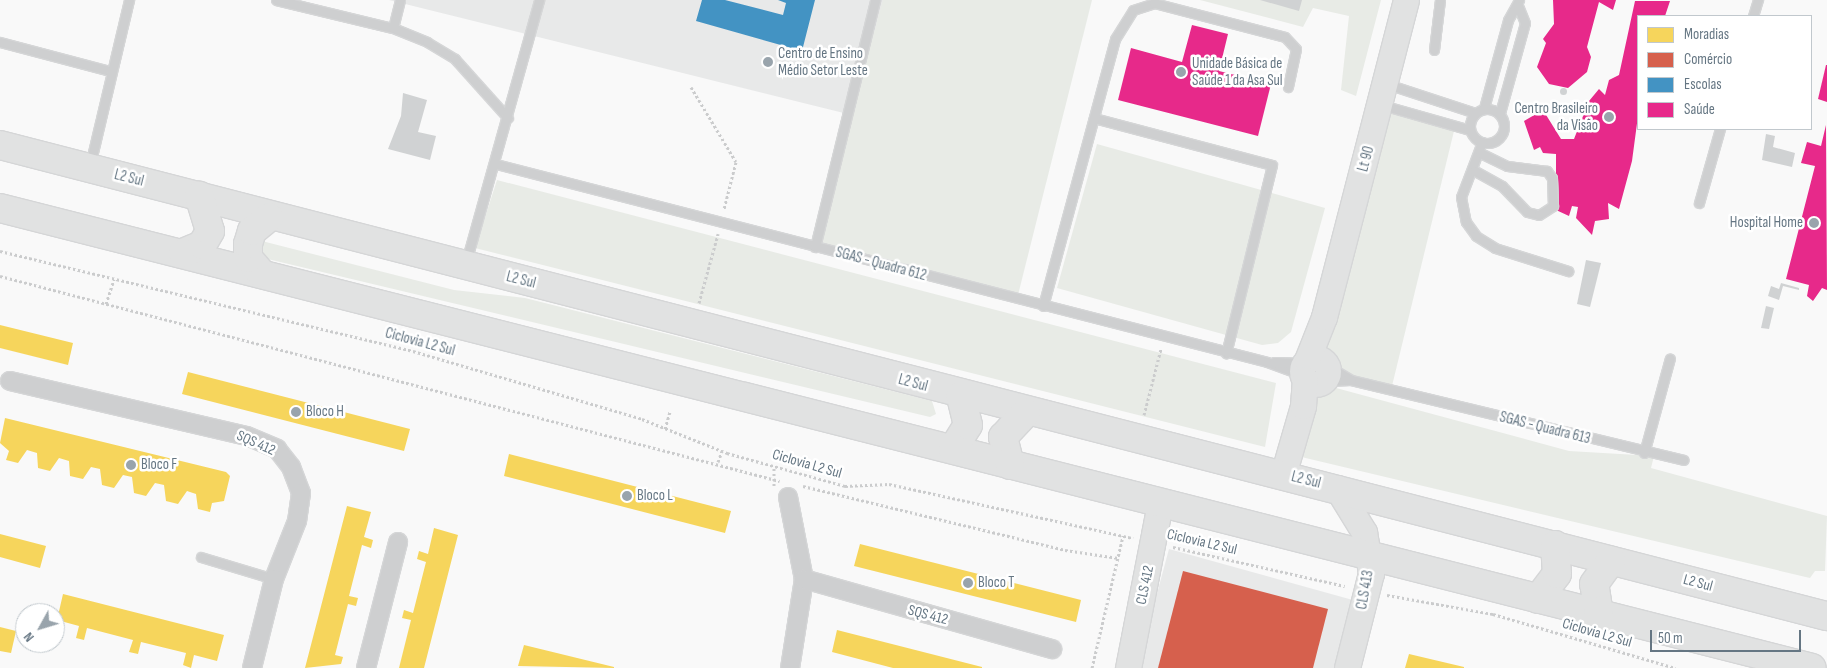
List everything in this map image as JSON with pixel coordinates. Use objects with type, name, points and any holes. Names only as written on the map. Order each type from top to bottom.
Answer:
[{"type":"main road","name":"L2 Sul","points":[[0,145],[199,196],[269,217],[464,266],[1024,413],[1283,474],[1827,616]]},
{"type":"main road","points":[[183,253],[202,245],[210,231],[199,196]]},
{"type":"main road","points":[[0,208],[953,448],[1160,503],[1812,668]]},
{"type":"main road","points":[[261,273],[248,258],[248,244],[252,231],[269,217]]},
{"type":"main road","points":[[953,448],[968,425],[961,396]]},
{"type":"main road","points":[[1010,464],[1003,437],[1024,413]]},
{"type":"main road","points":[[1538,598],[1557,574],[1555,545]]},
{"type":"main road","points":[[1599,614],[1594,584],[1611,561]]},
{"type":"street","name":"Lt 90","points":[[1283,474],[1314,371],[1324,317],[1406,0]]},
{"type":"street","name":"SQS 412","points":[[10,381],[247,436],[277,449],[291,467],[301,493],[297,521],[274,579],[252,668]]},
{"type":"street","points":[[790,668],[804,579],[792,488]]},
{"type":"street","name":"CLS 413","points":[[1337,488],[1355,514],[1369,555],[1368,591],[1347,668]]},
{"type":"street","name":"CLS 412","points":[[1128,668],[1154,542],[1160,503]]},
{"type":"street","points":[[366,668],[398,542]]},
{"type":"street","name":"SQS 412","points":[[804,579],[1052,649]]},
{"type":"lane","points":[[89,168],[110,71],[129,0]]},
{"type":"lane","points":[[276,0],[393,28],[455,59],[508,118]]},
{"type":"lane","points":[[393,28],[400,0]]},
{"type":"lane","points":[[464,266],[496,164],[540,0]]},
{"type":"lane","points":[[815,247],[875,0]]},
{"type":"lane","points":[[1434,50],[1440,0]]},
{"type":"lane","points":[[1753,15],[1758,0]]},
{"type":"lane","points":[[1043,306],[1094,118],[1123,21],[1133,10],[1154,3],[1286,37],[1296,49],[1288,87]]},
{"type":"lane","points":[[1383,94],[1475,113],[1484,108],[1508,20],[1519,3]]},
{"type":"lane","points":[[1383,94],[1470,130],[1482,142],[1494,142],[1502,135],[1505,124],[1500,113],[1525,23],[1519,3]]},
{"type":"lane","points":[[0,42],[110,71]]},
{"type":"lane","points":[[1484,108],[1500,113]]},
{"type":"lane","points":[[1470,130],[1475,113]]},
{"type":"lane","points":[[1094,118],[1272,165],[1226,354]]},
{"type":"lane","points":[[1699,203],[1720,130]]},
{"type":"lane","points":[[1482,142],[1475,171],[1465,181],[1462,197],[1466,222],[1476,236],[1495,248],[1568,271]]},
{"type":"lane","points":[[1475,171],[1502,186],[1527,212],[1540,215],[1553,206],[1552,178],[1547,171],[1508,166],[1480,153]]},
{"type":"lane","name":"SGAS - Quadra 612","points":[[496,164],[1226,354],[1314,371]]},
{"type":"lane","points":[[1644,452],[1670,358]]},
{"type":"lane","name":"SGAS - Quadra 613","points":[[1314,371],[1351,380]]},
{"type":"lane","name":"SGAS - Quadra 613","points":[[1314,371],[1644,452],[1684,460]]},
{"type":"lane","points":[[201,557],[274,579]]},
{"type":"path","points":[[691,87],[736,162],[698,308]]},
{"type":"path","name":"Ciclovia L2 Sul","points":[[0,251],[413,351],[665,429],[722,451],[845,486],[889,484],[1368,591],[1494,614],[1675,668]]},
{"type":"path","points":[[0,276],[303,359],[718,462],[792,488],[1065,550],[1118,558]]},
{"type":"path","points":[[106,304],[114,279]]},
{"type":"path","points":[[665,429],[670,412]]},
{"type":"path","points":[[718,462],[722,451]]},
{"type":"path","points":[[1092,668],[1123,536]]},
{"type":"shaded area","name":"Centro de Ensino Médio Setor Leste","points":[[389,0],[917,0],[884,123]]},
{"type":"shaded area","points":[[883,0],[1092,0],[1017,299],[815,247]]},
{"type":"shaded area","points":[[1200,0],[1381,0],[1356,96],[1341,90],[1349,16],[1313,8],[1303,27]]},
{"type":"shaded area","points":[[1380,105],[1454,131],[1391,390],[1351,380],[1328,366],[1324,317]]},
{"type":"shaded area","points":[[1097,144],[1325,208],[1291,332],[1278,343],[1262,345],[1057,288]]},
{"type":"shaded area","points":[[497,180],[1276,383],[1265,447],[475,248]]},
{"type":"shaded area","points":[[254,239],[454,290],[525,298],[932,401],[936,414],[930,417],[251,255]]},
{"type":"shaded area","points":[[1325,385],[1569,451],[1654,456],[1651,468],[1827,516],[1825,571],[1815,571],[1810,578],[1293,455],[1317,387]]},
{"type":"shaded area","points":[[1169,549],[1360,602],[1342,668],[1137,668]]},
{"type":"building: Moradias","points":[[0,325],[73,343],[68,365],[0,348]]},
{"type":"building: Moradias","name":"Bloco H","points":[[188,372],[410,429],[404,451],[182,394]]},
{"type":"building: Moradias","name":"Bloco F","points":[[5,418],[226,472],[230,476],[224,501],[212,503],[210,512],[198,509],[196,494],[187,491],[178,504],[166,501],[164,485],[155,483],[146,496],[134,493],[132,477],[123,475],[114,488],[102,485],[100,469],[91,467],[83,479],[70,476],[69,461],[59,458],[50,471],[38,468],[37,453],[27,450],[18,463],[6,460],[9,451],[0,443]]},
{"type":"building: Moradias","name":"Bloco L","points":[[509,454],[731,511],[725,533],[504,476]]},
{"type":"building: Moradias","points":[[347,506],[371,512],[364,537],[373,540],[371,548],[362,545],[349,596],[358,598],[356,606],[348,604],[335,655],[343,657],[341,664],[305,668]]},
{"type":"building: Moradias","points":[[434,528],[458,535],[424,668],[399,668],[411,620],[402,618],[404,610],[413,613],[426,562],[417,559],[419,551],[428,554]]},
{"type":"building: Moradias","points":[[0,534],[46,546],[40,568],[0,557]]},
{"type":"building: Moradias","name":"Bloco T","points":[[860,544],[1081,600],[1076,622],[854,566]]},
{"type":"building: Moradias","points":[[63,594],[224,635],[217,661],[194,655],[191,668],[183,665],[186,653],[141,642],[138,654],[129,652],[133,640],[87,628],[84,640],[76,638],[79,626],[65,622],[65,603],[61,603]]},
{"type":"building: Moradias","points":[[0,627],[15,631],[11,653],[0,651]]},
{"type":"building: Moradias","points":[[837,630],[982,668],[893,668],[832,652]]},
{"type":"building: Moradias","points":[[524,645],[614,667],[614,668],[518,666]]},
{"type":"building: Moradias","points":[[1409,654],[1464,667],[1464,668],[1405,668]]},
{"type":"building: Comércio","points":[[1183,571],[1328,609],[1313,668],[1158,668]]},
{"type":"building: Escolas","points":[[702,0],[725,0],[783,15],[786,3],[778,0],[815,0],[802,51],[696,21]]},
{"type":"building: Saúde","name":"Centro Brasileiro da Visão","points":[[1553,0],[1616,0],[1613,10],[1599,2],[1587,47],[1591,57],[1587,72],[1568,88],[1549,84],[1537,67],[1546,43],[1543,39],[1554,24]]},
{"type":"building: Saúde","name":"Centro Brasileiro da Visão","points":[[1635,1],[1670,1],[1665,15],[1637,15],[1637,124],[1632,161],[1619,209],[1608,203],[1609,219],[1595,221],[1592,235],[1576,218],[1578,207],[1572,206],[1569,216],[1556,210],[1556,154],[1543,153],[1540,147],[1534,150],[1524,121],[1543,110],[1561,139],[1574,139],[1589,101],[1599,89],[1605,95],[1609,80],[1619,75]]},
{"type":"building: Saúde","name":"Unidade Básica de Saúde 1 da Asa Sul","points":[[1192,25],[1228,34],[1219,71],[1271,84],[1258,136],[1118,100],[1131,48],[1182,62]]},
{"type":"building: Saúde","points":[[1827,65],[1827,102],[1818,99]]},
{"type":"building: Saúde","name":"Hospital Home","points":[[1826,125],[1827,290],[1822,288],[1813,301],[1807,296],[1809,285],[1786,279],[1815,166],[1801,163],[1807,142],[1821,146]]},
{"type":"building: Outros","points":[[1260,0],[1302,0],[1299,11]]},
{"type":"building: Outros","points":[[1563,87],[1567,91],[1563,95],[1559,91]]},
{"type":"building: Outros","points":[[403,93],[427,100],[418,132],[436,136],[430,160],[388,149],[401,116]]},
{"type":"building: Outros","points":[[1766,134],[1775,136],[1773,147],[1795,153],[1792,167],[1762,160]]},
{"type":"building: Outros","points":[[1586,260],[1601,263],[1590,307],[1577,304]]},
{"type":"building: Outros","points":[[1781,283],[1799,288],[1799,290],[1783,286],[1779,300],[1768,296],[1771,286],[1779,289]]},
{"type":"building: Outros","points":[[1766,306],[1774,308],[1769,329],[1761,328]]},
{"type":"place","name":"Centro de Ensino Médio Setor Leste","points":[[768,62]]},
{"type":"place","name":"Unidade Básica de Saúde 1 da Asa Sul","points":[[1181,72]]},
{"type":"place","name":"Centro Brasileiro da Visão","points":[[1609,117]]},
{"type":"place","name":"Hospital Home","points":[[1814,223]]},
{"type":"place","name":"Bloco H","points":[[296,412]]},
{"type":"place","name":"Bloco F","points":[[131,465]]},
{"type":"place","name":"Bloco L","points":[[627,496]]},
{"type":"place","name":"Bloco T","points":[[968,583]]}]
